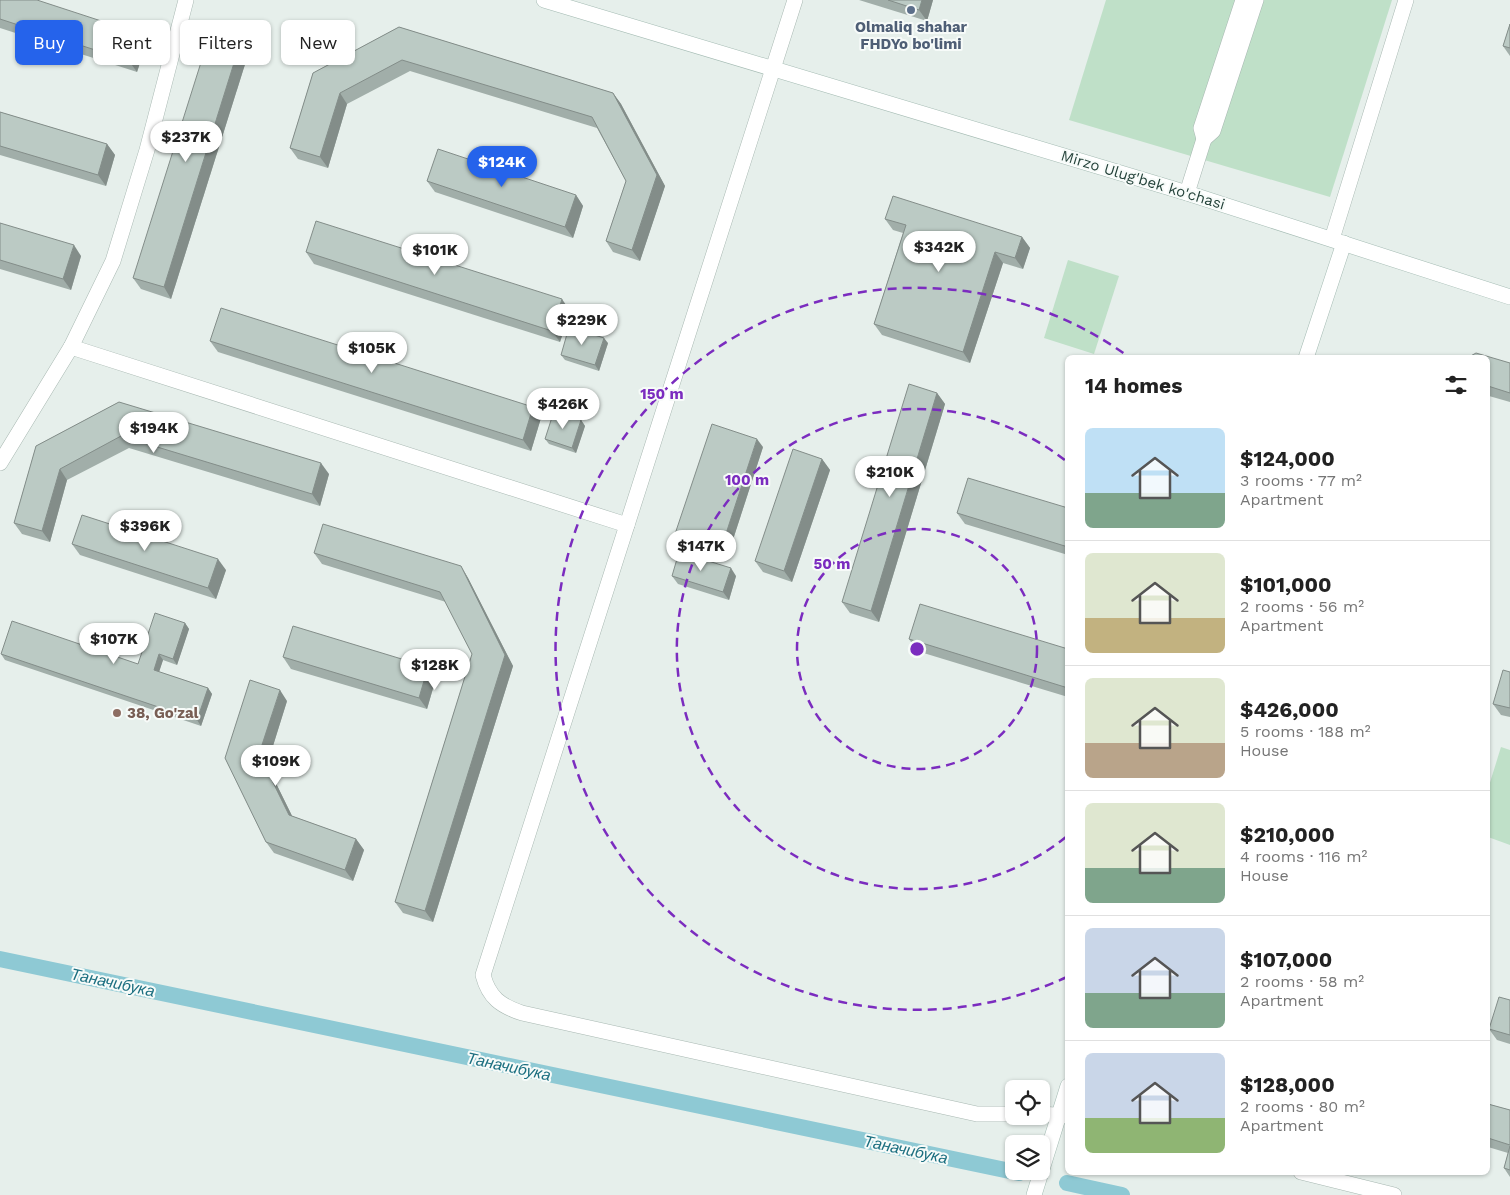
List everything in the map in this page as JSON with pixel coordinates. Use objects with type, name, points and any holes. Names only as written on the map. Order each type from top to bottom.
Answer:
[{"type":"street","points":[[0,463],[72,347],[113,261],[147,150],[186,0]]},
{"type":"street","name":"Mirzo Ulug'bek ko'chasi","points":[[544,0],[1187,193],[1510,297]]},
{"type":"street","points":[[795,0],[775,68],[482,976],[486,990],[495,1001],[522,1013],[977,1114],[1005,1114]]},
{"type":"street","points":[[1204,139],[1201,128],[1243,0]]},
{"type":"street","points":[[1187,193],[1204,139],[1213,131],[1256,0]]},
{"type":"street","points":[[1307,355],[1406,0]]},
{"type":"street","points":[[72,347],[627,525]]},
{"type":"street","points":[[1036,1190],[1046,1155],[1063,1115],[1050,1114]]},
{"type":"street","points":[[1313,1175],[1394,1195]]},
{"type":"green space","points":[[1106,0],[1392,0],[1330,197],[1069,120]]},
{"type":"green space","points":[[1068,260],[1119,276],[1094,354],[1044,338]]},
{"type":"green space","points":[[1501,747],[1510,750],[1510,845],[1490,838],[1490,783]]},
{"type":"building","points":[[0,0],[37,0],[98,20],[93,20],[93,49],[83,46],[83,20],[15,20],[15,24],[0,19]]},
{"type":"building","points":[[888,0],[922,0],[919,10]]},
{"type":"building","points":[[1510,24],[1510,48],[1503,46]]},
{"type":"building","points":[[399,27],[613,93],[657,175],[632,250],[606,241],[626,181],[592,117],[402,60],[340,93],[320,157],[290,148],[313,73],[328,65],[355,65],[355,51]]},
{"type":"building","points":[[200,65],[233,65],[164,287],[133,278]]},
{"type":"building","points":[[0,112],[107,144],[98,175],[0,146]]},
{"type":"building","points":[[438,149],[576,195],[565,227],[427,181]]},
{"type":"building","points":[[893,196],[1022,237],[1015,258],[995,252],[963,352],[874,324],[906,225],[885,219]]},
{"type":"building","points":[[316,221],[562,299],[552,331],[306,252]]},
{"type":"building","points":[[0,223],[74,245],[63,279],[0,260]]},
{"type":"building","points":[[221,308],[533,407],[523,440],[210,341]]},
{"type":"building","points":[[569,327],[604,338],[595,365],[561,355]]},
{"type":"building","points":[[1490,357],[1510,363],[1510,393],[1490,387]]},
{"type":"building","points":[[909,384],[937,393],[871,611],[842,602]]},
{"type":"building","points":[[119,402],[321,463],[312,494],[121,436],[60,469],[42,531],[14,523],[36,446]]},
{"type":"building","points":[[554,411],[581,420],[572,448],[545,439]]},
{"type":"building","points":[[712,424],[757,439],[721,549],[675,534]]},
{"type":"building","points":[[793,449],[822,459],[784,571],[755,561]]},
{"type":"building","points":[[968,478],[1065,507],[1065,546],[957,513]]},
{"type":"building","points":[[82,515],[218,559],[208,588],[72,544]]},
{"type":"building","points":[[323,524],[461,566],[505,655],[425,911],[395,902],[472,654],[440,592],[314,553]]},
{"type":"building","points":[[679,552],[731,568],[723,592],[672,576]]},
{"type":"building","points":[[920,604],[1065,648],[1065,687],[909,639]]},
{"type":"building","points":[[155,613],[185,623],[173,659],[159,654],[154,670],[208,688],[197,720],[1,654],[12,621],[138,664]]},
{"type":"building","points":[[293,626],[428,667],[419,698],[283,657]]},
{"type":"building","points":[[1503,670],[1510,672],[1510,708],[1493,704]]},
{"type":"building","points":[[250,680],[280,690],[259,754],[289,815],[356,839],[345,870],[266,842],[225,758]]},
{"type":"building","points":[[1499,997],[1510,1000],[1510,1035],[1490,1029]]},
{"type":"building","points":[[1490,1105],[1510,1110],[1510,1145],[1490,1139]]},
{"type":"building","points":[[1510,1146],[1510,1170],[1504,1168]]},
{"type":"waterway","name":"Таначибука","points":[[0,959],[1005,1170]]},
{"type":"waterway","name":"Таначибука","points":[[1067,1183],[1122,1195]]},
{"type":"place","name":"Olmaliq shahar FHDYo bo'limi","points":[[911,10]]},
{"type":"place","name":"38, Go'zal","points":[[117,713]]}]
